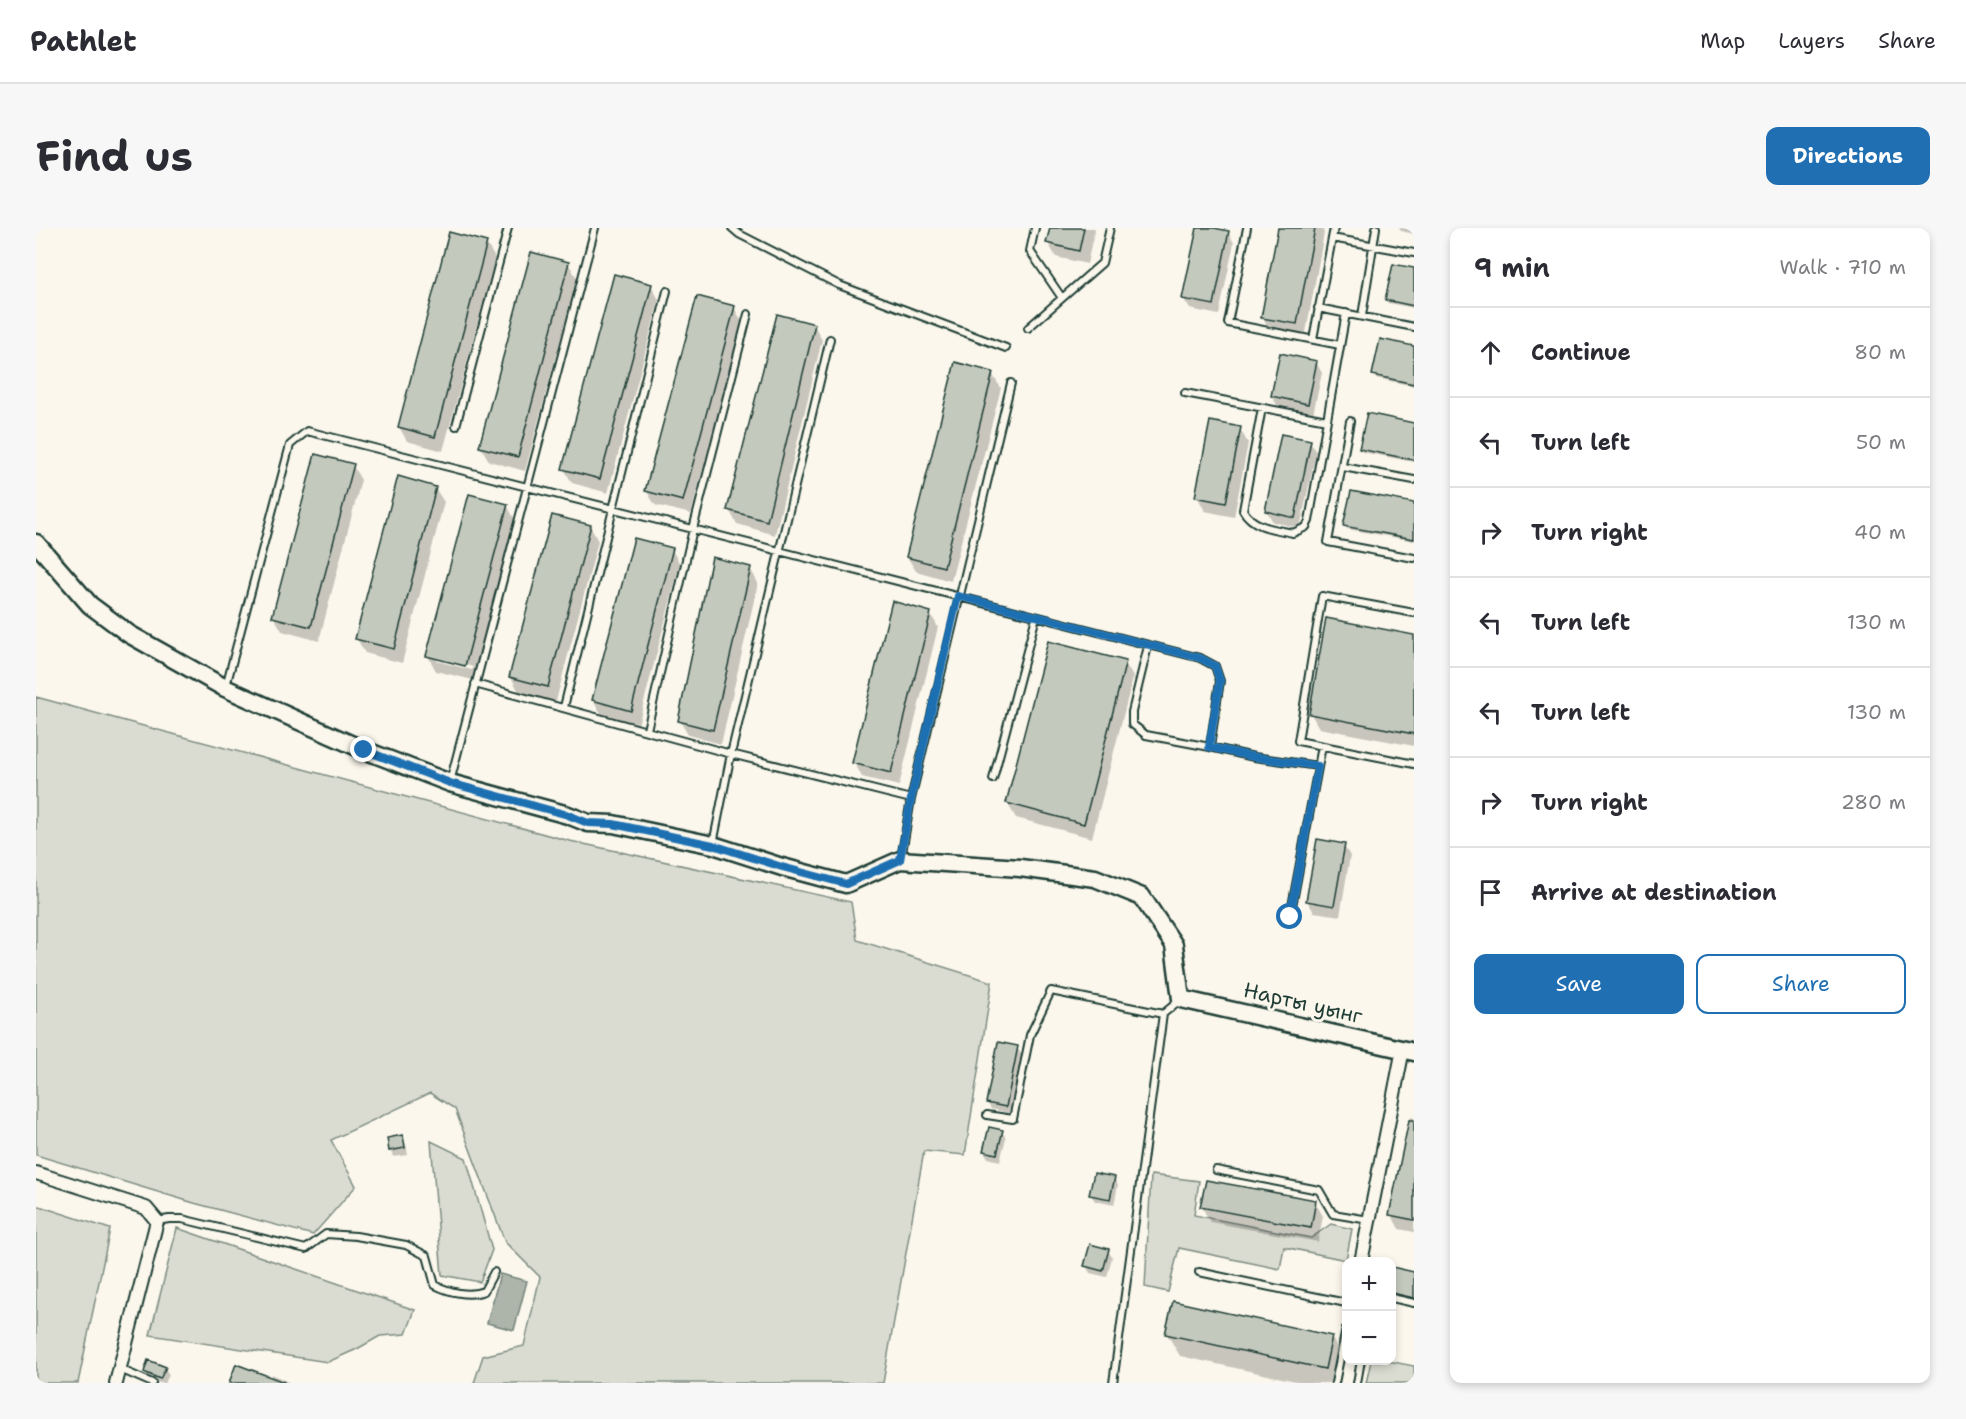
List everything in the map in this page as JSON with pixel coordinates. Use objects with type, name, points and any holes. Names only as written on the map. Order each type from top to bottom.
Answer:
[{"type":"street","points":[[36,543],[90,605],[129,634],[225,688],[364,750],[450,783],[568,815],[588,823],[613,824],[713,845],[846,884],[900,860],[1020,868],[1095,878],[1142,897],[1174,945],[1181,999]]},
{"type":"street","name":"Нарты уынг","points":[[1181,999],[1408,1050]]},
{"type":"street","points":[[1362,1257],[1408,1050]]},
{"type":"street","points":[[36,1173],[146,1208],[157,1221],[116,1383]]},
{"type":"lane","points":[[456,426],[508,228]]},
{"type":"lane","points":[[450,783],[595,228]]},
{"type":"lane","points":[[732,228],[739,234],[839,285],[1006,348]]},
{"type":"lane","points":[[1035,228],[1030,252],[1062,298]]},
{"type":"lane","points":[[1028,328],[1102,263],[1110,228]]},
{"type":"lane","points":[[1247,228],[1228,322],[1340,345]]},
{"type":"lane","points":[[1313,339],[1334,228]]},
{"type":"lane","points":[[1362,316],[1376,228]]},
{"type":"lane","points":[[1332,238],[1414,253]]},
{"type":"lane","points":[[564,707],[667,291]]},
{"type":"lane","points":[[1318,308],[1414,327]]},
{"type":"lane","points":[[1262,408],[1243,510],[1247,518],[1254,523],[1293,533],[1306,526],[1309,521],[1346,313]]},
{"type":"lane","points":[[647,730],[693,529],[748,314]]},
{"type":"lane","points":[[713,845],[731,754],[830,339]]},
{"type":"lane","points":[[900,860],[911,799],[958,596],[1011,383]]},
{"type":"lane","points":[[1185,393],[1327,420]]},
{"type":"lane","points":[[1350,421],[1328,542],[1414,558]]},
{"type":"lane","points":[[225,688],[290,445],[307,430],[1200,658],[1215,666],[1220,681],[1209,747]]},
{"type":"lane","points":[[1343,467],[1414,480]]},
{"type":"lane","points":[[1414,613],[1322,596],[1298,741],[1414,764]]},
{"type":"lane","points":[[993,779],[1036,617]]},
{"type":"lane","points":[[1148,646],[1132,712],[1132,724],[1146,735],[1254,757],[1318,766]]},
{"type":"lane","points":[[475,684],[731,754],[911,799]]},
{"type":"lane","points":[[1290,917],[1322,746]]},
{"type":"lane","points":[[987,1115],[1013,1119],[1030,1035],[1051,992],[1163,1014]]},
{"type":"lane","points":[[1113,1383],[1163,1014],[1181,999]]},
{"type":"lane","points":[[1216,1170],[1318,1190],[1332,1214],[1370,1220]]},
{"type":"lane","points":[[157,1221],[182,1219],[306,1250],[326,1234],[356,1236],[406,1245],[427,1256],[435,1285],[444,1290],[477,1294],[484,1292],[494,1272]]},
{"type":"lane","points":[[1200,1272],[1342,1302]]},
{"type":"lane","points":[[1396,1299],[1414,1303]]},
{"type":"lane","points":[[1335,1383],[1342,1352]]},
{"type":"lane","points":[[1357,1383],[1360,1365]]},
{"type":"lane","points":[[119,1368],[153,1383]]},
{"type":"shaded area","points":[[36,697],[570,841],[851,902],[857,940],[992,982],[965,1155],[924,1151],[883,1383],[474,1383],[483,1356],[524,1346],[540,1277],[505,1242],[455,1109],[430,1093],[331,1140],[356,1186],[313,1235],[194,1203],[36,1155]]},
{"type":"shaded area","points":[[431,1141],[466,1158],[492,1250],[480,1282],[442,1275]]},
{"type":"shaded area","points":[[1151,1175],[1199,1181],[1194,1215],[1311,1238],[1331,1224],[1352,1229],[1347,1257],[1342,1257],[1342,1259],[1284,1247],[1280,1269],[1179,1248],[1168,1292],[1145,1287]]},
{"type":"shaded area","points":[[36,1205],[110,1229],[78,1383],[36,1383]]},
{"type":"shaded area","points":[[177,1228],[415,1310],[406,1334],[380,1336],[328,1362],[150,1335]]},
{"type":"shaded area","points":[[500,1274],[527,1281],[514,1330],[487,1323]]},
{"type":"shaded area","points":[[1396,1363],[1414,1366],[1414,1383],[1366,1383],[1370,1365],[1396,1365]]},
{"type":"building","points":[[1050,228],[1084,228],[1079,251],[1046,243]]},
{"type":"building","points":[[1197,228],[1229,231],[1214,305],[1182,299]]},
{"type":"building","points":[[1278,228],[1315,228],[1297,324],[1261,318]]},
{"type":"building","points":[[449,232],[487,242],[435,437],[398,427]]},
{"type":"building","points":[[531,252],[569,262],[518,457],[479,447]]},
{"type":"building","points":[[1393,264],[1414,268],[1414,306],[1385,300]]},
{"type":"building","points":[[614,274],[652,284],[600,479],[562,469]]},
{"type":"building","points":[[697,296],[735,306],[683,501],[645,491]]},
{"type":"building","points":[[777,314],[815,324],[767,521],[727,510]]},
{"type":"building","points":[[1380,339],[1414,346],[1414,384],[1372,375]]},
{"type":"building","points":[[1280,353],[1317,361],[1308,404],[1271,396]]},
{"type":"building","points":[[955,362],[993,372],[944,567],[906,557]]},
{"type":"building","points":[[1367,413],[1414,423],[1414,460],[1359,449]]},
{"type":"building","points":[[1210,421],[1241,427],[1226,503],[1195,497]]},
{"type":"building","points":[[1281,434],[1311,440],[1295,518],[1265,511]]},
{"type":"building","points":[[315,454],[354,464],[311,627],[272,617]]},
{"type":"building","points":[[398,476],[436,487],[394,649],[355,639]]},
{"type":"building","points":[[1351,491],[1414,503],[1414,539],[1343,526]]},
{"type":"building","points":[[469,494],[508,504],[465,666],[426,656]]},
{"type":"building","points":[[552,515],[591,525],[548,687],[509,677]]},
{"type":"building","points":[[634,538],[673,548],[631,711],[592,700]]},
{"type":"building","points":[[712,557],[751,567],[713,730],[678,721]]},
{"type":"building","points":[[892,601],[931,612],[891,773],[852,763]]},
{"type":"building","points":[[1326,618],[1414,635],[1414,734],[1309,714]]},
{"type":"building","points":[[1048,641],[1126,661],[1084,824],[1006,803]]},
{"type":"building","points":[[1317,839],[1345,844],[1334,906],[1306,901]]},
{"type":"building","points":[[998,1042],[1018,1046],[1006,1107],[986,1103]]},
{"type":"building","points":[[1409,1120],[1414,1120],[1414,1220],[1389,1215]]},
{"type":"building","points":[[989,1127],[1003,1130],[997,1154],[983,1151]]},
{"type":"building","points":[[403,1135],[405,1148],[389,1151],[387,1138]]},
{"type":"building","points":[[1094,1173],[1115,1177],[1110,1199],[1089,1195]]},
{"type":"building","points":[[1206,1180],[1316,1200],[1311,1228],[1200,1207]]},
{"type":"building","points":[[1090,1244],[1109,1249],[1103,1271],[1084,1266]]},
{"type":"building","points":[[1396,1268],[1414,1272],[1414,1298],[1396,1294]]},
{"type":"building","points":[[1173,1301],[1332,1336],[1325,1369],[1165,1334]]},
{"type":"building","points":[[148,1360],[166,1367],[160,1379],[144,1372]]},
{"type":"building","points":[[236,1364],[284,1382],[284,1383],[229,1383]]},
{"type":"route","points":[[364,750],[450,783],[568,815],[588,823],[613,824],[713,845],[846,884],[900,860],[911,799],[958,596],[1200,658],[1215,666],[1220,681],[1209,747],[1254,757],[1318,766],[1290,917]]}]
